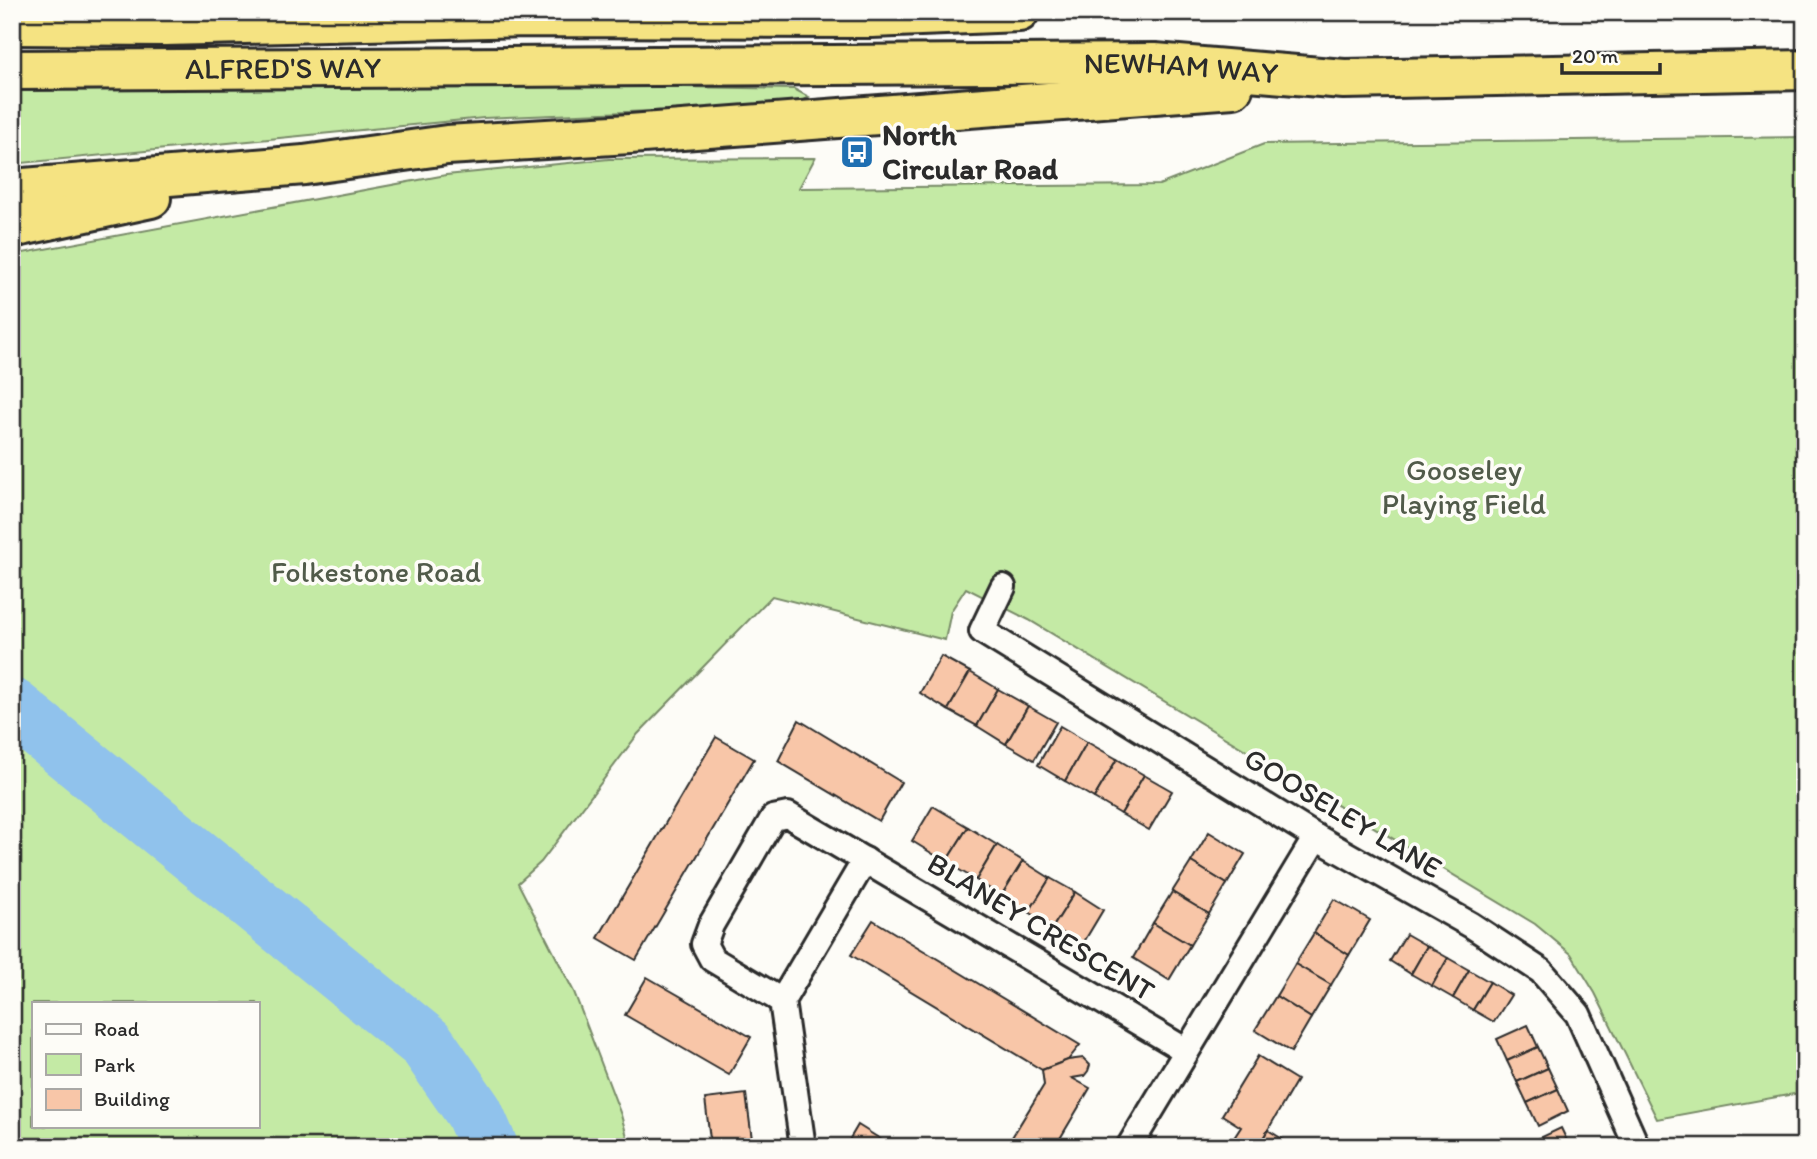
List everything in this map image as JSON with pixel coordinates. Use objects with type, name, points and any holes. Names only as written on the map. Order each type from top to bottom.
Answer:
[{"type":"highway","name":"ALFRED'S WAY","points":[[12,25],[165,26],[527,17],[871,19],[1019,12]]},
{"type":"highway","name":"NEWHAM WAY","points":[[556,67],[1155,63],[1343,79],[1805,70]]},
{"type":"highway","name":"ALFRED'S WAY","points":[[12,70],[556,67]]},
{"type":"highway","points":[[12,189],[304,165],[447,145],[1343,79]]},
{"type":"highway","points":[[12,228],[304,165]]},
{"type":"street","name":"GOOSELEY LANE","points":[[1003,587],[982,631],[1316,838],[1471,925],[1541,971],[1578,1014],[1637,1147]]},
{"type":"street","name":"BLANEY CRESCENT","points":[[782,1001],[712,959],[704,944],[711,925],[773,818],[789,815],[1185,1050]]},
{"type":"street","points":[[1129,1147],[1185,1050],[1316,838]]},
{"type":"street","points":[[803,1147],[782,1001],[865,860]]},
{"type":"green space","points":[[569,85],[794,89],[809,97],[793,105],[484,118],[12,164],[12,91]]},
{"type":"green space","points":[[1805,137],[1805,1092],[1657,1119],[1595,993],[1571,954],[1535,924],[1029,620],[966,588],[951,611],[945,640],[772,596],[638,734],[541,862],[518,883],[574,992],[621,1115],[630,1147],[12,1147],[12,255],[446,175],[609,159],[815,158],[799,188],[1159,185],[1264,144]]},
{"type":"building","points":[[941,656],[970,672],[948,710],[920,693]]},
{"type":"building","points":[[970,672],[998,689],[977,726],[948,710]]},
{"type":"building","points":[[998,689],[1028,706],[1006,744],[977,726]]},
{"type":"building","points":[[1028,706],[1056,722],[1034,760],[1006,744]]},
{"type":"building","points":[[799,720],[901,782],[879,821],[778,761]]},
{"type":"building","points":[[1060,726],[1087,742],[1065,781],[1038,765]]},
{"type":"building","points":[[716,737],[754,759],[636,960],[598,938]]},
{"type":"building","points":[[1087,742],[1117,759],[1094,798],[1065,781]]},
{"type":"building","points":[[1117,759],[1144,775],[1121,814],[1094,798]]},
{"type":"building","points":[[1144,775],[1172,791],[1149,830],[1121,814]]},
{"type":"building","points":[[933,806],[968,827],[946,862],[912,841]]},
{"type":"building","points":[[968,827],[997,845],[976,880],[946,862]]},
{"type":"building","points":[[1209,832],[1245,854],[1227,884],[1191,862]]},
{"type":"building","points":[[997,845],[1023,861],[1001,896],[976,880]]},
{"type":"building","points":[[1023,861],[1050,878],[1029,912],[1001,896]]},
{"type":"building","points":[[1191,862],[1227,884],[1209,914],[1172,892]]},
{"type":"building","points":[[1050,878],[1075,892],[1053,927],[1029,912]]},
{"type":"building","points":[[1075,892],[1103,910],[1082,945],[1053,927]]},
{"type":"building","points":[[1172,892],[1209,914],[1190,945],[1153,923]]},
{"type":"building","points":[[1334,899],[1370,920],[1349,955],[1314,933]]},
{"type":"building","points":[[873,920],[1080,1045],[1068,1060],[1042,1070],[851,955]]},
{"type":"building","points":[[1153,923],[1190,945],[1169,980],[1133,958]]},
{"type":"building","points":[[1314,933],[1349,955],[1331,985],[1295,964]]},
{"type":"building","points":[[1406,934],[1427,946],[1411,974],[1390,961]]},
{"type":"building","points":[[1427,946],[1448,958],[1432,986],[1411,974]]},
{"type":"building","points":[[1448,958],[1469,970],[1453,998],[1432,986]]},
{"type":"building","points":[[1295,964],[1331,985],[1311,1018],[1276,996]]},
{"type":"building","points":[[1469,970],[1490,982],[1473,1010],[1453,998]]},
{"type":"building","points":[[647,977],[751,1037],[729,1075],[625,1015]]},
{"type":"building","points":[[1490,982],[1511,995],[1494,1022],[1473,1010]]},
{"type":"building","points":[[1276,996],[1311,1018],[1291,1052],[1255,1030]]},
{"type":"building","points":[[1528,1025],[1538,1047],[1507,1061],[1497,1039]]},
{"type":"building","points":[[1538,1047],[1548,1068],[1517,1082],[1507,1061]]},
{"type":"building","points":[[1258,1056],[1297,1080],[1258,1147],[1241,1147],[1232,1141],[1241,1127],[1222,1115]]},
{"type":"building","points":[[1083,1058],[1090,1065],[1088,1071],[1084,1076],[1072,1078],[1090,1088],[1055,1147],[1006,1147],[1044,1085],[1042,1070],[1068,1060]]},
{"type":"building","points":[[1548,1068],[1558,1089],[1527,1103],[1517,1082]]},
{"type":"building","points":[[1558,1089],[1568,1111],[1538,1126],[1527,1103]]},
{"type":"building","points":[[746,1094],[753,1147],[711,1147],[705,1099]]},
{"type":"building","points":[[858,1125],[893,1147],[845,1147]]},
{"type":"building","points":[[1561,1128],[1570,1147],[1523,1146]]},
{"type":"building","points":[[1268,1130],[1295,1147],[1258,1147]]},
{"type":"waterway","points":[[12,707],[427,1044],[474,1112],[489,1147]]},
{"type":"place","name":"North Circular Road","points":[[857,152]]},
{"type":"park label","name":"Gooseley Playing Field","points":[[1464,487]]},
{"type":"park label","name":"Folkestone Road","points":[[376,572]]}]
